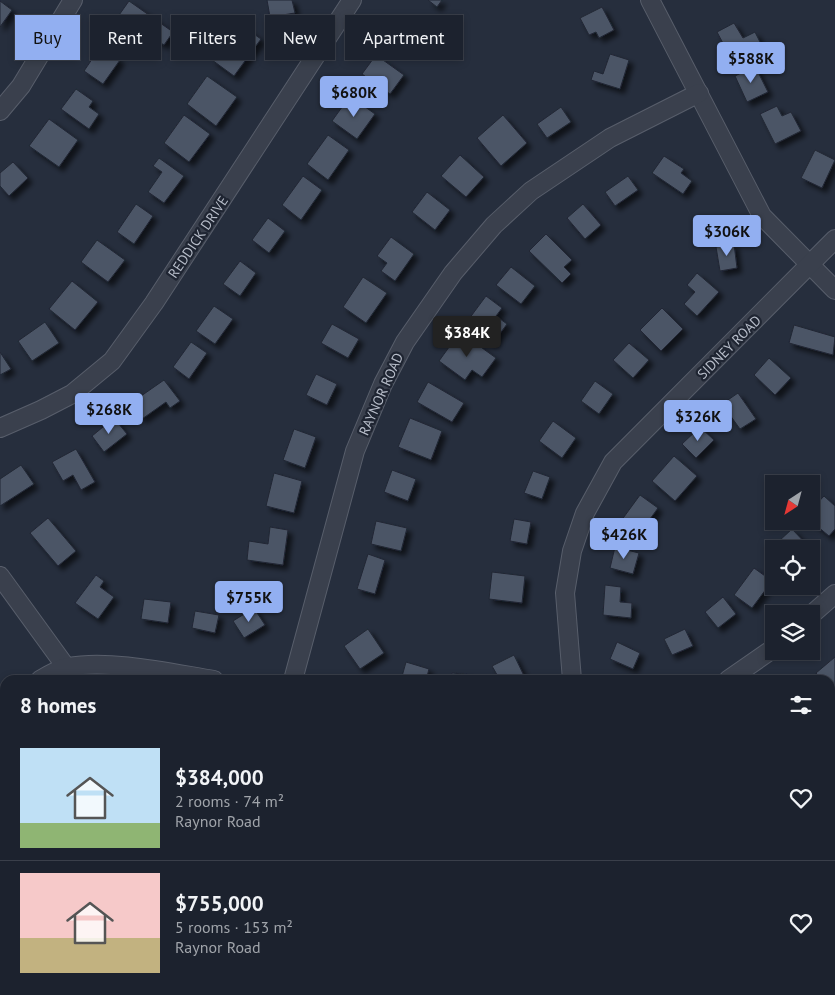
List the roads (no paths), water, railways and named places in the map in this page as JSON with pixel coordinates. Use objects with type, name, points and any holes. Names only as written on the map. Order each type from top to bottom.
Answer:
[{"type":"street","points":[[0,111],[21,86],[73,0]]},
{"type":"street","name":"REDDICK DRIVE","points":[[0,428],[72,394],[112,361],[154,303],[352,0]]},
{"type":"street","points":[[650,0],[762,216],[835,290]]},
{"type":"street","name":"RAYNOR ROAD","points":[[294,675],[356,451],[383,384],[405,342],[448,280],[494,225],[531,191],[610,138],[699,94]]},
{"type":"street","name":"SIDNEY ROAD","points":[[572,675],[565,593],[572,551],[585,514],[614,462],[835,239]]},
{"type":"street","points":[[0,576],[66,667]]},
{"type":"street","points":[[820,607],[835,594]]},
{"type":"street","points":[[735,675],[765,654]]},
{"type":"street","points":[[50,675],[66,667],[92,665],[142,669],[181,675]]}]
